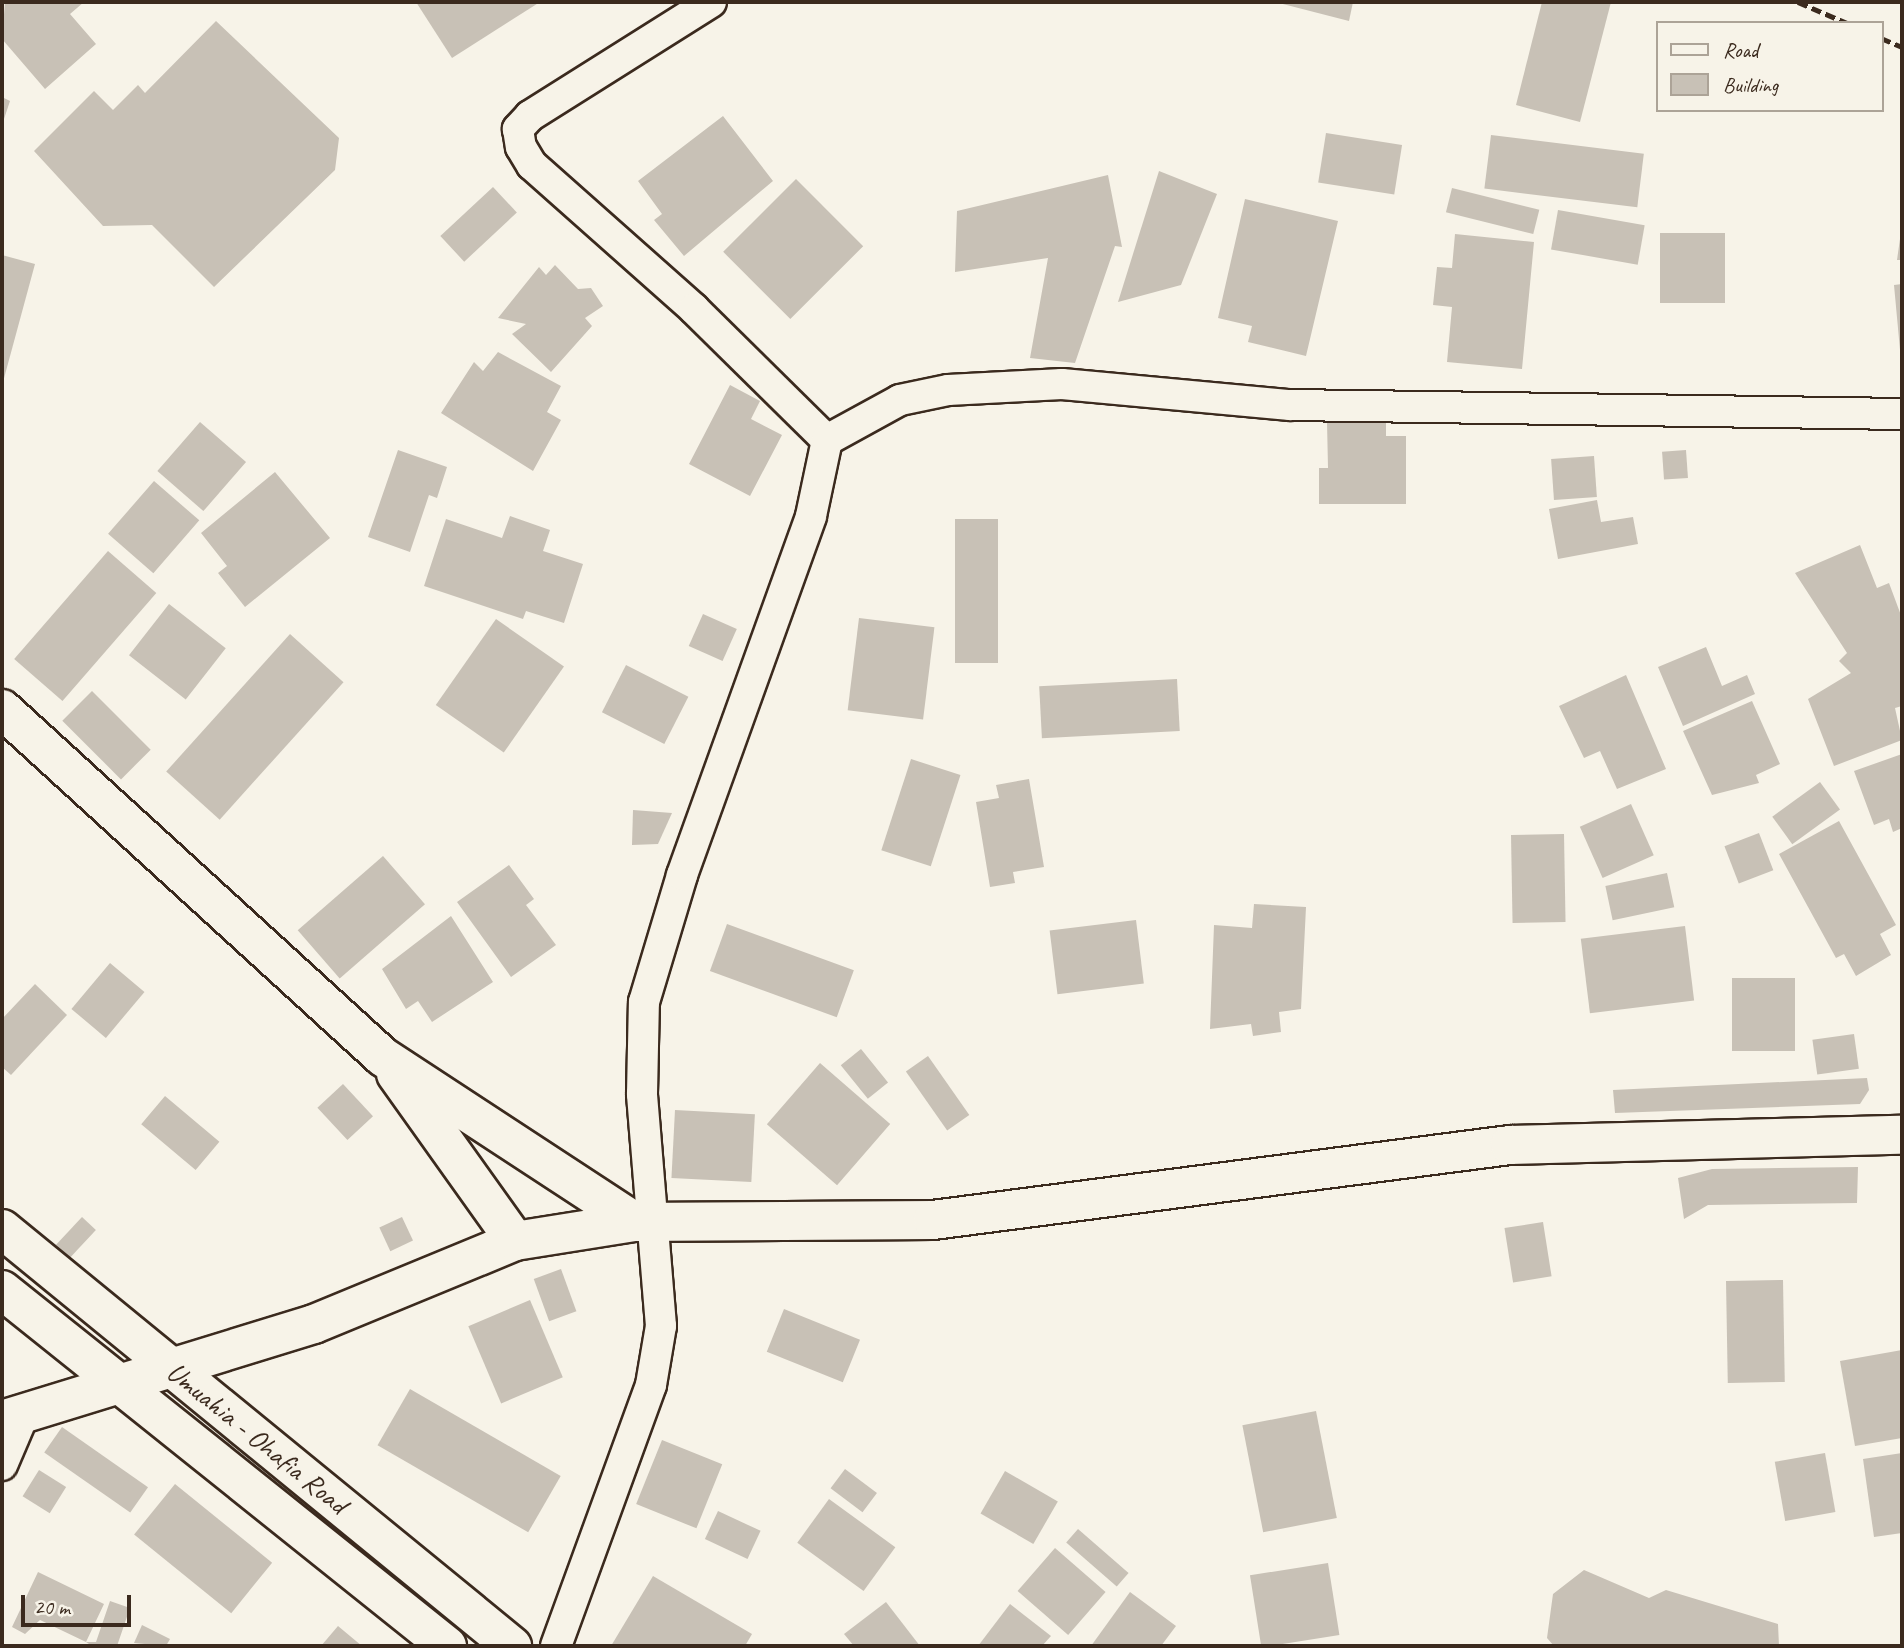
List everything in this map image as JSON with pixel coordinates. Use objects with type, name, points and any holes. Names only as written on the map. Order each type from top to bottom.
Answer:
[{"type":"street","points":[[711,2],[530,116],[518,129],[521,146],[532,165],[694,309],[827,440]]},
{"type":"street","points":[[556,1646],[651,1385],[661,1326],[646,1221],[642,1094],[644,1002],[682,875],[811,516],[827,440],[900,400],[948,390],[1062,384],[1290,405],[1902,414]]},
{"type":"street","points":[[2,709],[383,1057],[646,1221]]},
{"type":"street","points":[[383,1057],[515,1241]]},
{"type":"street","points":[[2,1465],[12,1419],[176,1371],[314,1324],[515,1241],[646,1221],[933,1220],[1510,1145],[1902,1135]]},
{"type":"street","name":"Umuahia - Ohafia Road","points":[[2,1229],[512,1646]]},
{"type":"street","name":"Umuahia - Ohafia Road","points":[[2,1290],[119,1387],[447,1646]]},
{"type":"building","points":[[5,2],[84,2],[70,14],[96,44],[45,89],[2,39]]},
{"type":"building","points":[[416,2],[540,2],[452,58]]},
{"type":"building","points":[[1275,2],[1353,2],[1349,21]]},
{"type":"building","points":[[1542,2],[1611,2],[1580,122],[1516,105]]},
{"type":"building","points":[[216,21],[339,138],[335,170],[214,287],[152,225],[103,226],[34,151],[94,91],[113,110],[138,85],[145,93]]},
{"type":"building","points":[[2,97],[10,101],[2,125]]},
{"type":"building","points":[[723,116],[773,181],[684,256],[654,220],[662,214],[638,181]]},
{"type":"building","points":[[1326,133],[1402,145],[1394,194],[1318,182]]},
{"type":"building","points":[[1491,135],[1644,154],[1637,207],[1484,189]]},
{"type":"building","points":[[1159,171],[1217,194],[1181,285],[1118,302]]},
{"type":"building","points":[[1108,175],[1122,247],[1115,246],[1075,363],[1030,358],[1048,258],[955,272],[957,211]]},
{"type":"building","points":[[796,179],[863,246],[790,319],[723,252]]},
{"type":"building","points":[[493,187],[517,213],[464,262],[440,236]]},
{"type":"building","points":[[1452,188],[1539,210],[1533,234],[1446,212]]},
{"type":"building","points":[[1245,199],[1338,221],[1306,356],[1248,342],[1252,326],[1218,318]]},
{"type":"building","points":[[1558,210],[1645,225],[1638,265],[1551,249]]},
{"type":"building","points":[[1902,225],[1902,260],[1897,260]]},
{"type":"building","points":[[1660,233],[1725,233],[1725,303],[1660,303]]},
{"type":"building","points":[[1455,234],[1534,242],[1522,369],[1447,362],[1452,307],[1433,305],[1437,267],[1452,268]]},
{"type":"building","points":[[2,255],[35,264],[3,382],[2,382]]},
{"type":"building","points":[[555,265],[578,289],[591,288],[603,306],[585,318],[592,326],[551,372],[512,334],[526,324],[498,318],[539,267],[546,275]]},
{"type":"building","points":[[1902,284],[1902,350],[1900,350],[1894,285]]},
{"type":"building","points":[[498,352],[561,386],[547,412],[561,420],[533,471],[441,413],[474,362],[483,371]]},
{"type":"building","points":[[730,385],[760,401],[751,419],[782,435],[750,496],[689,464]]},
{"type":"building","points":[[200,422],[246,462],[203,511],[157,471]]},
{"type":"building","points":[[1327,422],[1386,423],[1386,436],[1406,436],[1406,504],[1319,504],[1319,468],[1328,468]]},
{"type":"building","points":[[398,450],[447,467],[437,498],[429,495],[410,552],[368,537]]},
{"type":"building","points":[[1686,450],[1688,478],[1664,480],[1662,452]]},
{"type":"building","points":[[1594,456],[1597,497],[1554,500],[1551,459]]},
{"type":"building","points":[[275,472],[330,538],[245,607],[218,573],[227,566],[201,533]]},
{"type":"building","points":[[154,481],[199,520],[153,573],[108,534]]},
{"type":"building","points":[[1597,500],[1601,522],[1633,517],[1638,544],[1558,559],[1549,509]]},
{"type":"building","points":[[510,516],[550,530],[543,551],[583,564],[564,623],[526,611],[523,619],[424,586],[446,519],[502,538]]},
{"type":"building","points":[[955,519],[998,519],[998,663],[955,663]]},
{"type":"building","points":[[1860,545],[1877,588],[1889,583],[1902,618],[1902,706],[1895,708],[1902,740],[1834,766],[1808,699],[1851,673],[1839,661],[1847,653],[1795,573]]},
{"type":"building","points":[[108,551],[156,593],[62,701],[14,659]]},
{"type":"building","points":[[169,604],[226,648],[186,700],[129,655]]},
{"type":"building","points":[[703,614],[737,629],[723,661],[689,646]]},
{"type":"building","points":[[859,618],[934,627],[923,720],[848,710]]},
{"type":"building","points":[[496,619],[564,667],[504,753],[436,705]]},
{"type":"building","points":[[290,634],[344,682],[220,820],[166,771]]},
{"type":"building","points":[[1706,647],[1722,686],[1747,675],[1755,694],[1683,726],[1658,667]]},
{"type":"building","points":[[626,665],[688,697],[664,744],[602,712]]},
{"type":"building","points":[[1626,675],[1666,769],[1617,789],[1600,751],[1584,758],[1559,706]]},
{"type":"building","points":[[1177,679],[1180,731],[1042,738],[1039,686]]},
{"type":"building","points":[[92,691],[151,750],[121,779],[62,721]]},
{"type":"building","points":[[1752,701],[1780,764],[1756,775],[1759,783],[1712,795],[1683,731]]},
{"type":"building","points":[[1902,754],[1902,828],[1893,832],[1889,819],[1874,825],[1854,771]]},
{"type":"building","points":[[911,759],[960,775],[931,866],[881,850]]},
{"type":"building","points":[[1029,779],[1044,867],[1013,872],[1015,883],[990,887],[976,802],[999,798],[996,785]]},
{"type":"building","points":[[1820,782],[1840,810],[1792,844],[1772,817]]},
{"type":"building","points":[[1631,804],[1654,855],[1603,878],[1580,827]]},
{"type":"building","points":[[633,810],[672,813],[658,844],[632,845]]},
{"type":"building","points":[[1839,821],[1896,925],[1880,934],[1891,955],[1856,976],[1844,954],[1836,958],[1779,854]]},
{"type":"building","points":[[1759,833],[1773,870],[1739,884],[1724,846]]},
{"type":"building","points":[[1564,834],[1566,922],[1513,923],[1511,835]]},
{"type":"building","points":[[383,856],[425,904],[340,978],[298,930]]},
{"type":"building","points":[[509,865],[534,899],[526,905],[556,945],[511,977],[457,902]]},
{"type":"building","points":[[1667,873],[1674,907],[1613,920],[1605,886]]},
{"type":"building","points":[[1254,904],[1306,907],[1301,1009],[1279,1012],[1281,1032],[1253,1036],[1251,1024],[1210,1029],[1214,925],[1252,928]]},
{"type":"building","points":[[451,916],[493,982],[432,1022],[418,1001],[406,1009],[382,969]]},
{"type":"building","points":[[1136,920],[1144,984],[1057,994],[1050,931]]},
{"type":"building","points":[[727,924],[854,970],[837,1017],[710,971]]},
{"type":"building","points":[[1685,926],[1694,1000],[1590,1013],[1581,939]]},
{"type":"building","points":[[110,963],[144,992],[106,1038],[71,1009]]},
{"type":"building","points":[[1732,978],[1795,978],[1795,1051],[1732,1051]]},
{"type":"building","points":[[35,984],[67,1015],[11,1075],[2,1067],[2,1019]]},
{"type":"building","points":[[1854,1034],[1859,1069],[1817,1075],[1812,1040]]},
{"type":"building","points":[[861,1049],[888,1082],[868,1099],[841,1065]]},
{"type":"building","points":[[928,1056],[969,1115],[947,1130],[906,1071]]},
{"type":"building","points":[[820,1063],[890,1124],[837,1185],[767,1124]]},
{"type":"building","points":[[1867,1078],[1869,1090],[1860,1104],[1615,1113],[1613,1090]]},
{"type":"building","points":[[343,1084],[373,1116],[347,1140],[317,1108]]},
{"type":"building","points":[[165,1096],[219,1142],[196,1170],[141,1124]]},
{"type":"building","points":[[675,1110],[755,1114],[751,1182],[671,1178]]},
{"type":"building","points":[[1858,1167],[1857,1203],[1708,1205],[1684,1219],[1678,1178],[1712,1169]]},
{"type":"building","points":[[82,1217],[96,1230],[70,1258],[56,1245]]},
{"type":"building","points":[[402,1217],[413,1241],[390,1251],[379,1228]]},
{"type":"building","points":[[1543,1222],[1552,1276],[1513,1282],[1504,1228]]},
{"type":"building","points":[[561,1269],[576,1311],[549,1321],[534,1279]]},
{"type":"building","points":[[1783,1280],[1785,1382],[1728,1383],[1726,1281]]},
{"type":"building","points":[[530,1300],[563,1377],[501,1404],[468,1326]]},
{"type":"building","points":[[784,1309],[860,1340],[843,1382],[767,1352]]},
{"type":"building","points":[[1902,1350],[1902,1438],[1855,1446],[1840,1361]]},
{"type":"building","points":[[410,1389],[561,1476],[528,1532],[377,1445]]},
{"type":"building","points":[[1316,1411],[1337,1518],[1263,1532],[1242,1425]]},
{"type":"building","points":[[62,1427],[148,1487],[130,1513],[44,1452]]},
{"type":"building","points":[[662,1440],[722,1464],[696,1528],[636,1504]]},
{"type":"building","points":[[1825,1453],[1835,1512],[1785,1521],[1775,1462]]},
{"type":"building","points":[[1902,1453],[1902,1533],[1874,1537],[1863,1459]]},
{"type":"building","points":[[845,1469],[877,1493],[863,1512],[831,1488]]},
{"type":"building","points":[[39,1470],[66,1487],[50,1513],[23,1496]]},
{"type":"building","points":[[1005,1471],[1058,1501],[1033,1544],[980,1513]]},
{"type":"building","points":[[175,1484],[272,1563],[231,1613],[134,1535]]},
{"type":"building","points":[[829,1499],[895,1547],[864,1591],[797,1543]]},
{"type":"building","points":[[718,1511],[761,1531],[747,1559],[705,1539]]},
{"type":"building","points":[[1078,1529],[1129,1573],[1117,1587],[1066,1543]]},
{"type":"building","points":[[1055,1548],[1106,1592],[1068,1635],[1018,1591]]},
{"type":"building","points":[[1328,1563],[1339,1635],[1261,1646],[1250,1575]]},
{"type":"building","points":[[1584,1570],[1649,1598],[1666,1590],[1778,1624],[1779,1646],[1554,1646],[1547,1638],[1553,1594]]},
{"type":"building","points":[[38,1572],[104,1604],[86,1642],[40,1620],[25,1634],[12,1627]]},
{"type":"building","points":[[653,1576],[752,1634],[745,1646],[611,1646]]},
{"type":"building","points":[[1130,1592],[1176,1626],[1161,1646],[1091,1646]]},
{"type":"building","points":[[110,1601],[130,1608],[117,1646],[92,1646],[86,1642],[96,1642]]},
{"type":"building","points":[[886,1602],[920,1646],[854,1646],[844,1634]]},
{"type":"building","points":[[1010,1604],[1051,1636],[1042,1646],[978,1646]]},
{"type":"building","points":[[142,1625],[170,1639],[166,1646],[134,1643]]},
{"type":"building","points":[[338,1626],[362,1646],[321,1646]]},
{"type":"railway","points":[[1798,2],[1842,21]]},
{"type":"railway","points":[[1883,39],[1902,47]]}]
